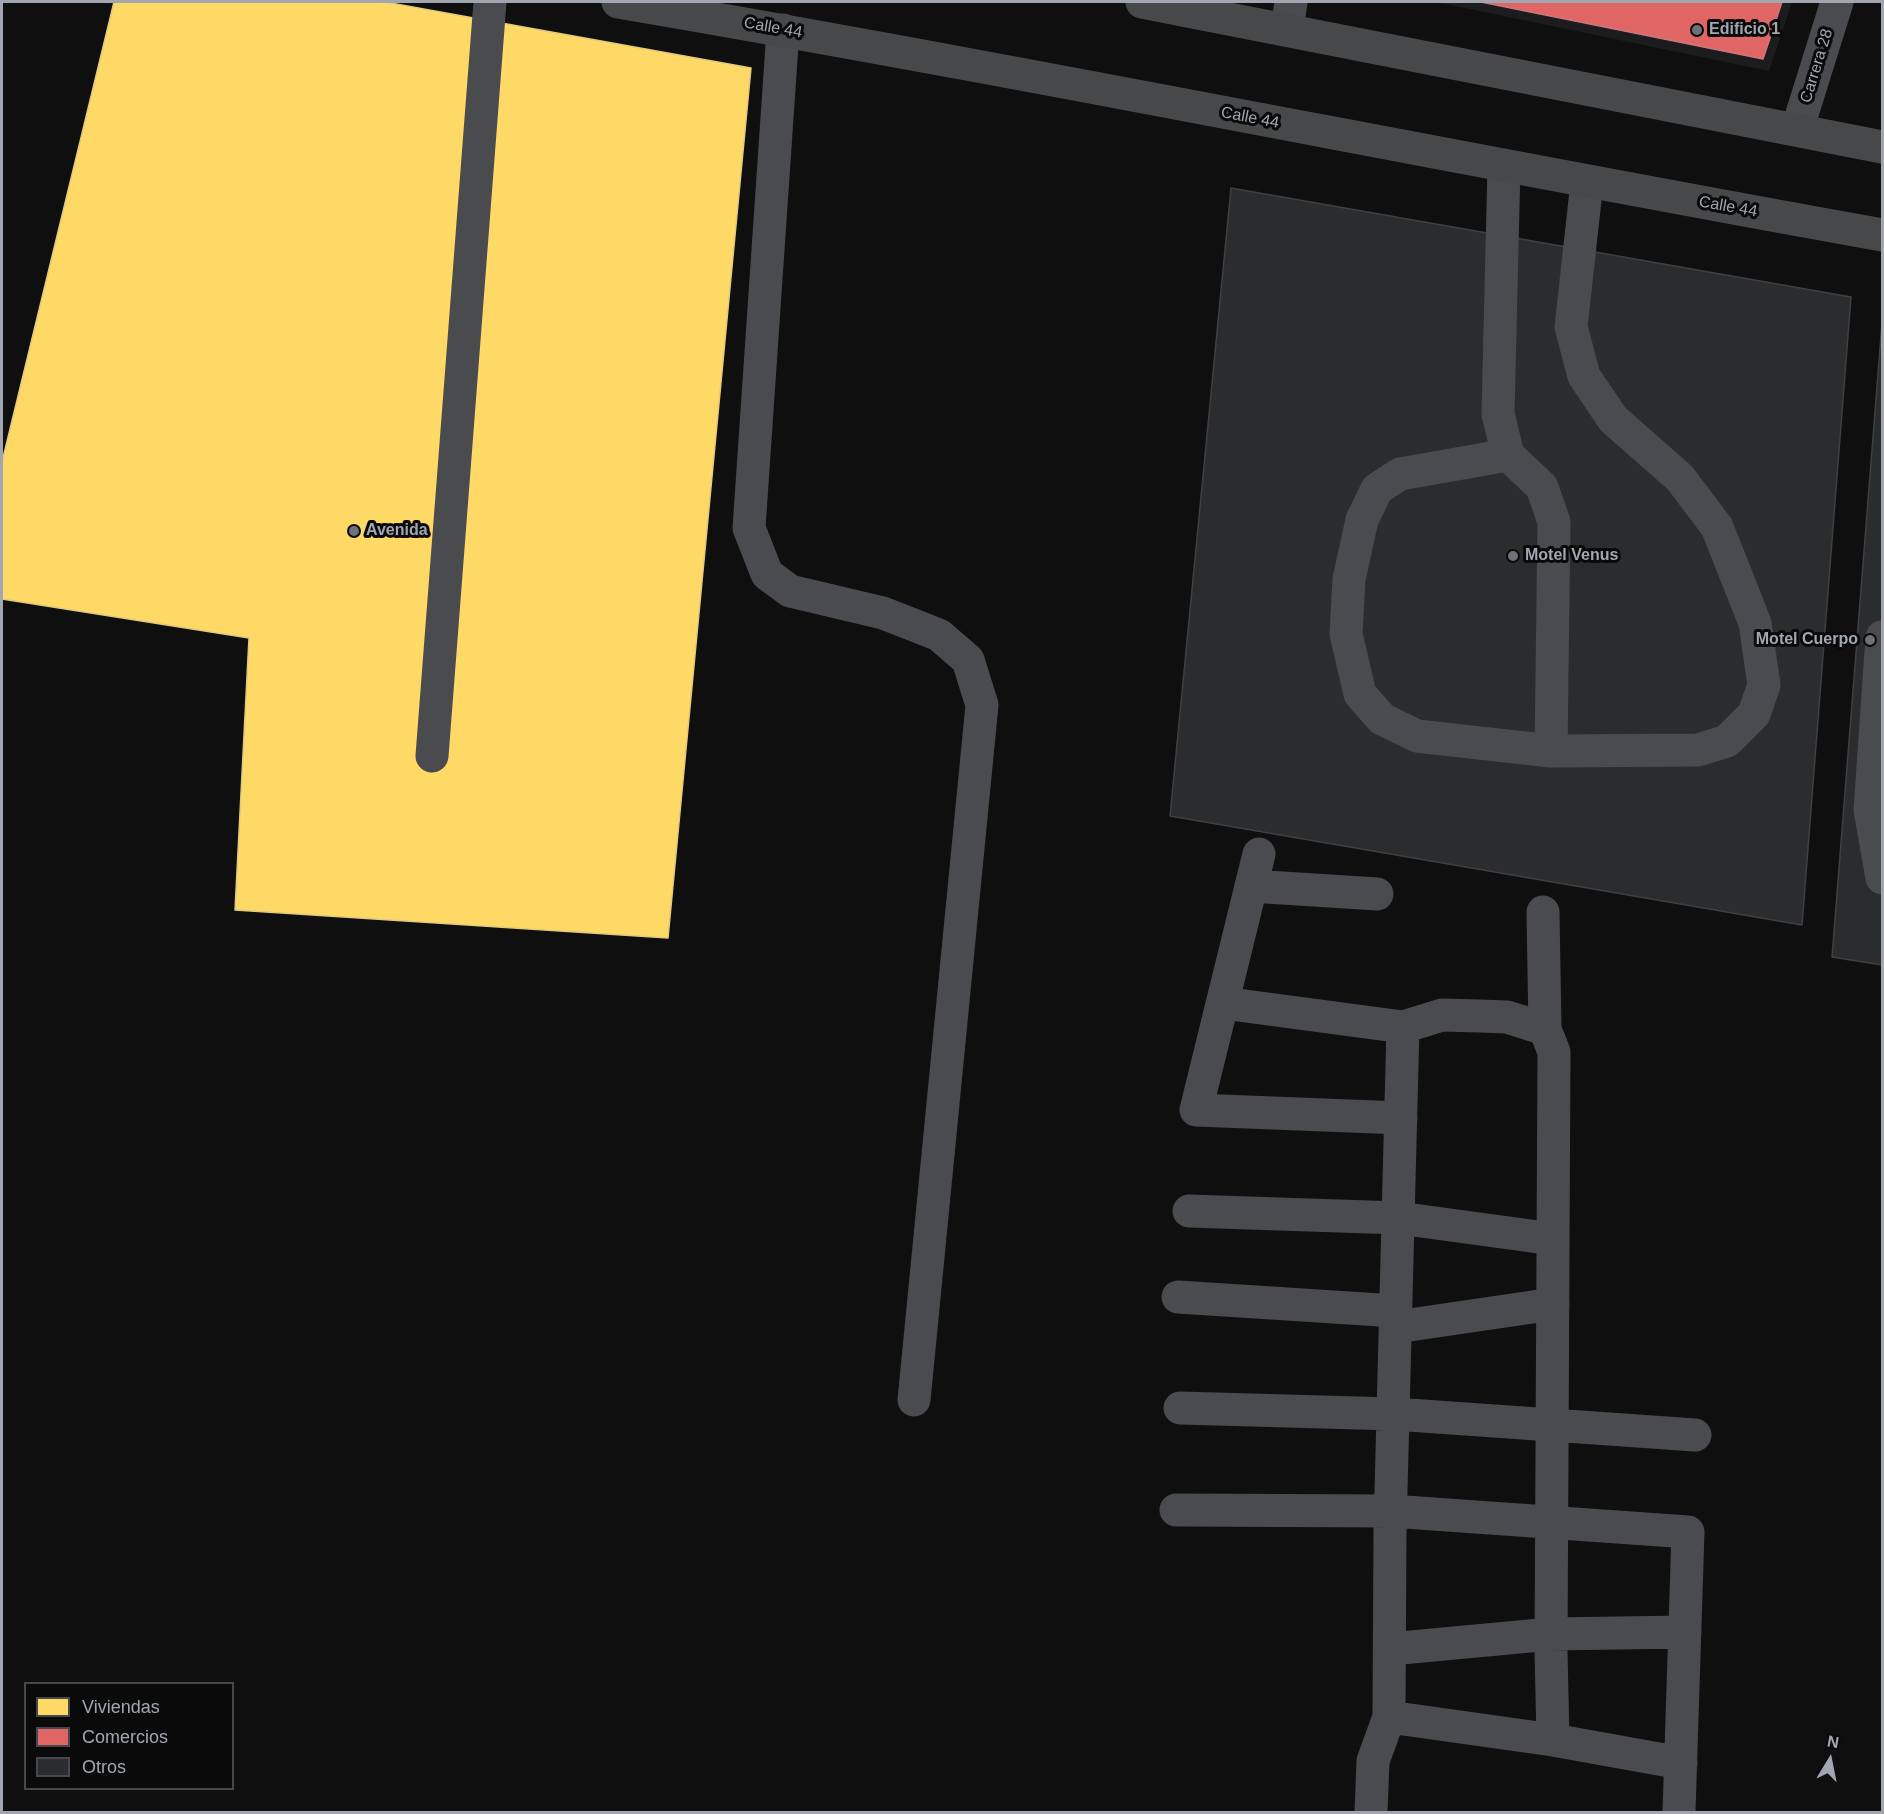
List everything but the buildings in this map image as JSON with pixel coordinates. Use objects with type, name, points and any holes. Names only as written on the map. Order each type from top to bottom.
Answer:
[{"type":"main road","name":"Calle 44","points":[[618,2],[783,30],[1587,182],[1882,235]]},
{"type":"main road","points":[[1142,2],[1289,15],[1797,130],[1882,147]]},
{"type":"street","points":[[432,756],[490,2]]},
{"type":"street","name":"Carrera 28","points":[[1797,130],[1837,2]]},
{"type":"street","points":[[783,30],[749,528],[767,574],[790,591],[883,613],[939,636],[968,660],[982,705],[914,1400]]},
{"type":"street","points":[[1504,166],[1498,414],[1508,455],[1542,487],[1554,522],[1551,751]]},
{"type":"street","points":[[1508,455],[1400,474],[1377,489],[1362,520],[1349,579],[1346,633],[1360,694],[1382,719],[1417,736],[1551,751],[1698,750],[1727,741],[1754,714],[1764,685],[1755,624],[1717,527],[1680,478],[1613,419],[1584,376],[1571,327],[1587,182]]},
{"type":"street","points":[[1882,637],[1870,810],[1882,878]]},
{"type":"street","points":[[1259,854],[1196,1110],[1401,1118]]},
{"type":"street","points":[[1251,886],[1377,894]]},
{"type":"street","points":[[1543,912],[1545,1029],[1554,1052],[1551,1634],[1553,1740]]},
{"type":"street","points":[[1223,1003],[1403,1027],[1442,1015],[1507,1017],[1545,1029]]},
{"type":"street","points":[[1371,1812],[1373,1761],[1389,1717],[1391,1510],[1403,1027]]},
{"type":"street","points":[[1189,1211],[1399,1218],[1553,1239]]},
{"type":"street","points":[[1178,1297],[1396,1319],[1553,1304]]},
{"type":"street","points":[[1180,1408],[1394,1414],[1695,1435]]},
{"type":"street","points":[[1176,1510],[1391,1510],[1688,1532],[1679,1812]]},
{"type":"street","points":[[1390,1649],[1551,1634],[1685,1632]]},
{"type":"street","points":[[1389,1717],[1553,1740],[1681,1763]]},
{"type":"shaded area","name":"Edificio 1","points":[[1436,2],[1792,2],[1769,71]]},
{"type":"place","name":"Edificio 1","points":[[1697,30]]},
{"type":"place","name":"Avenida","points":[[354,531]]},
{"type":"place","name":"Motel Venus","points":[[1513,556]]},
{"type":"place","name":"Motel Cuerpo","points":[[1870,640]]}]
